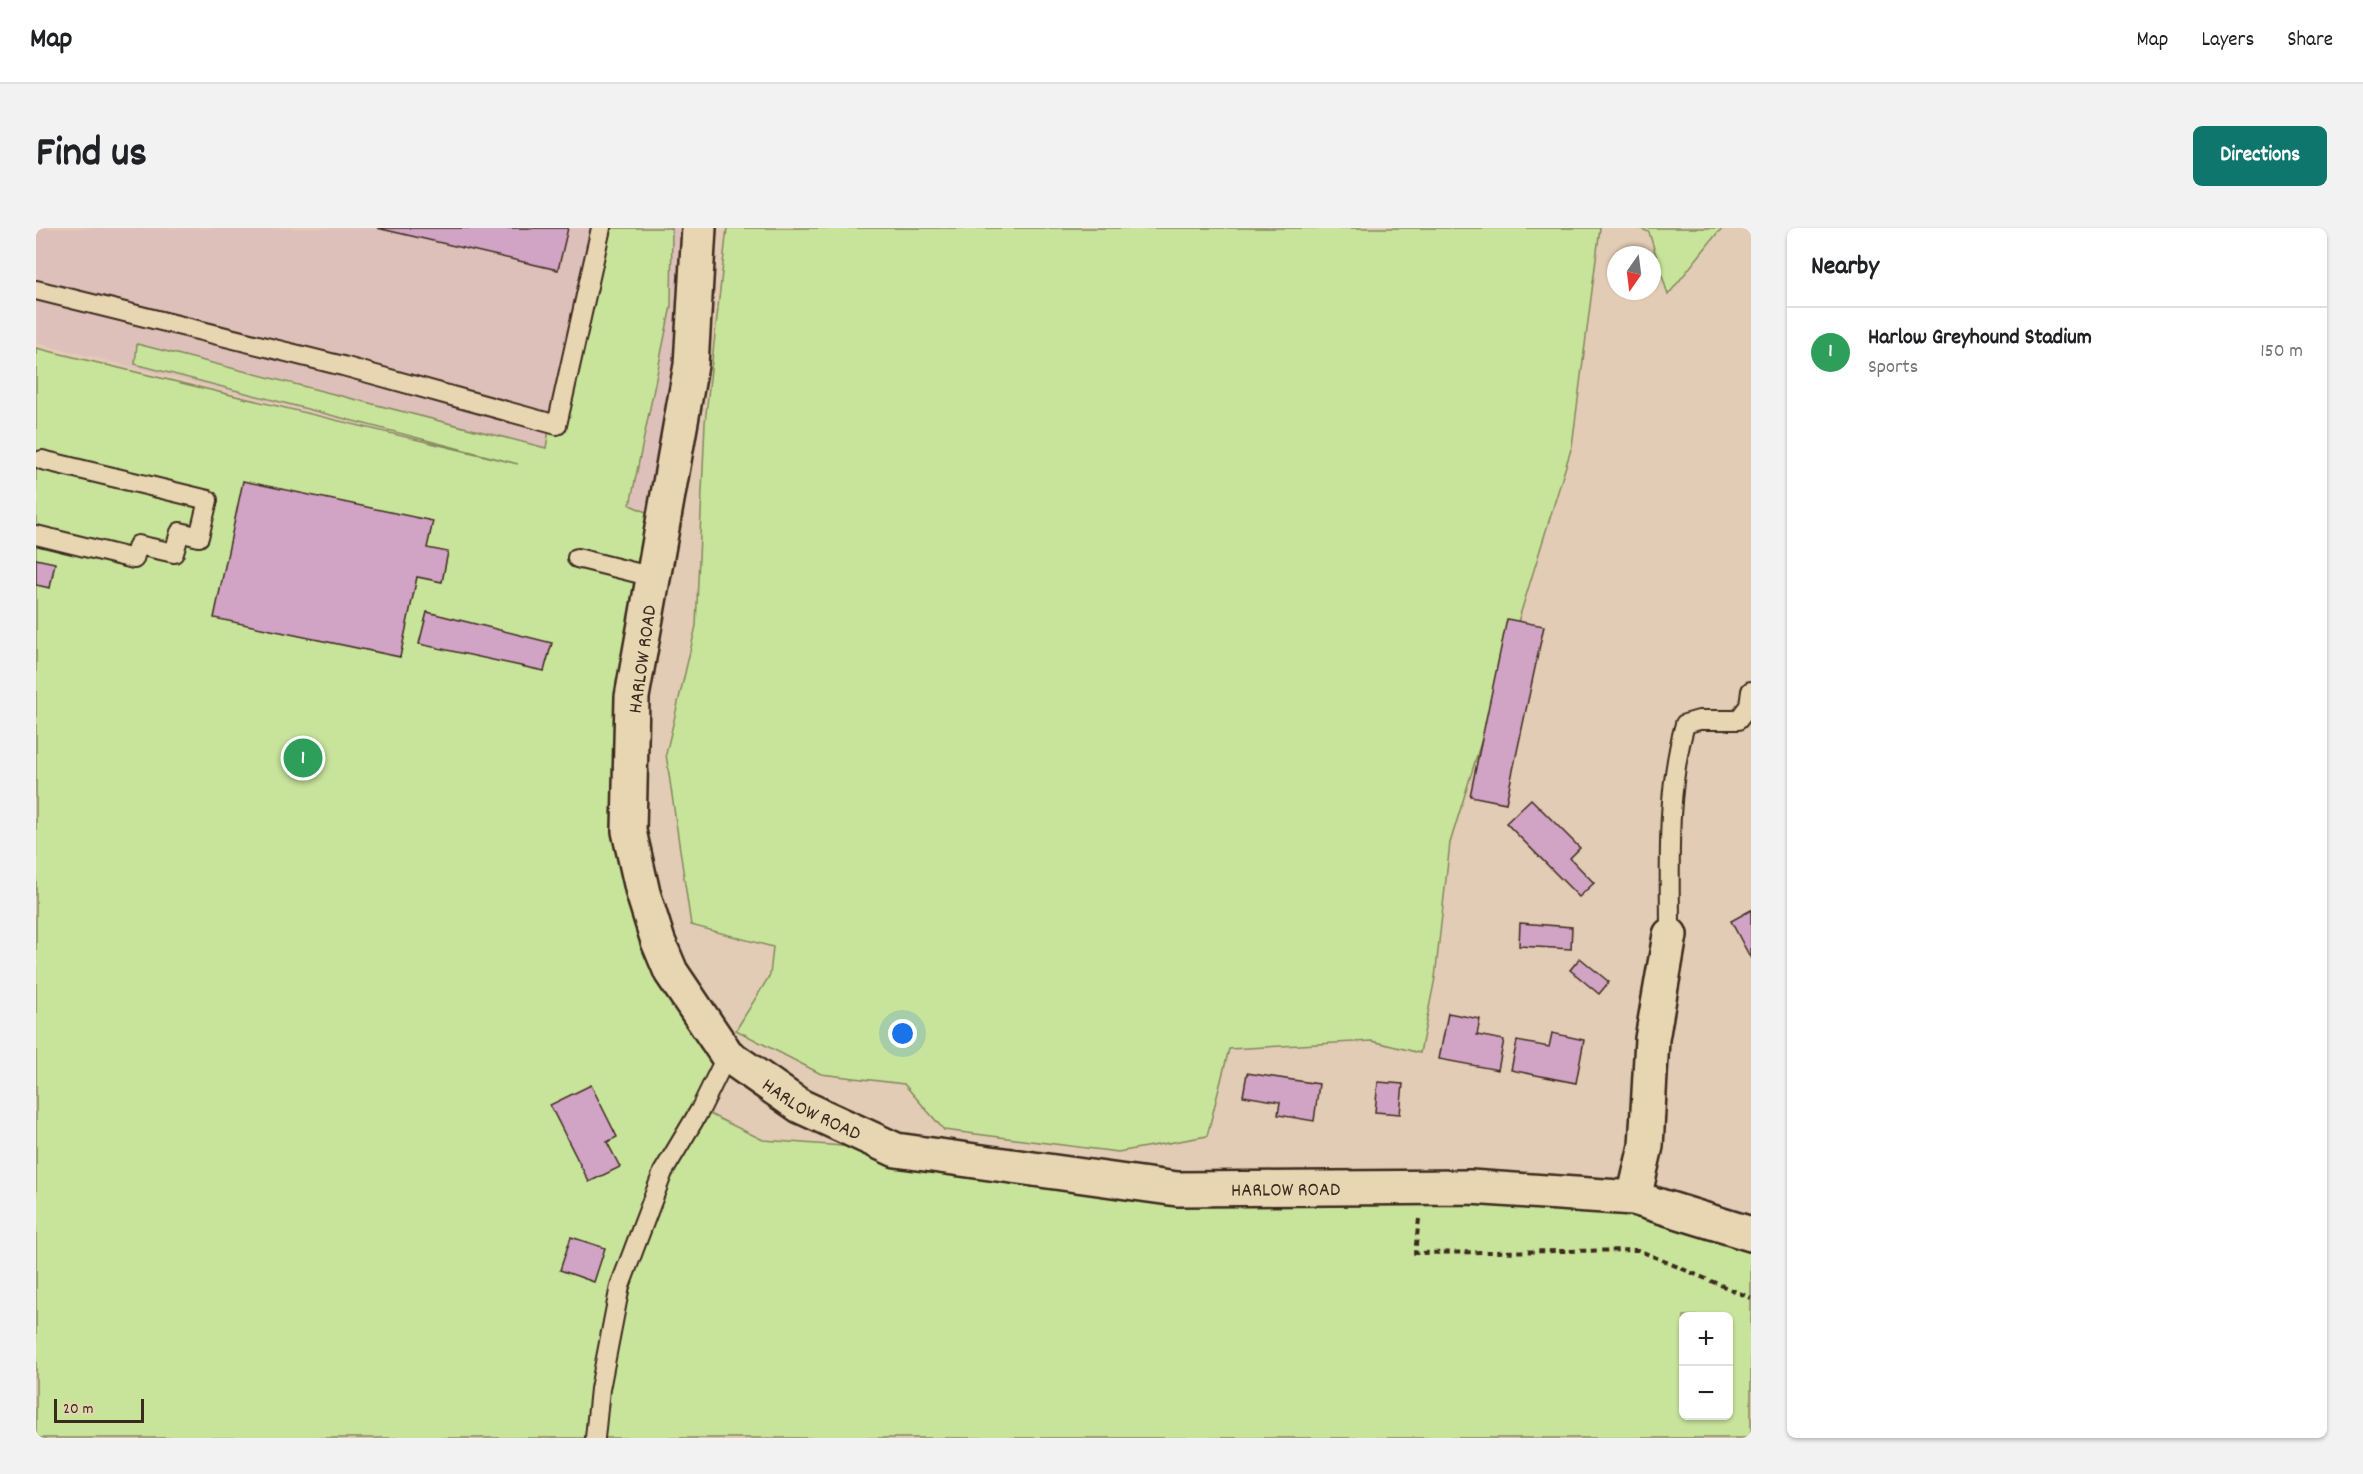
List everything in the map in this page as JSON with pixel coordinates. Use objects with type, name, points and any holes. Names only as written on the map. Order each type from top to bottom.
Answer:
[{"type":"street","name":"HARLOW ROAD","points":[[699,228],[691,365],[632,697],[629,831],[643,893],[658,942],[671,972],[727,1055],[800,1106],[896,1150],[1177,1189],[1470,1187],[1634,1198],[1751,1234]]},
{"type":"street","points":[[1634,1198],[1646,1146],[1652,1039],[1670,935]]},
{"type":"lane","points":[[36,290],[343,366],[556,425],[601,228]]},
{"type":"lane","points":[[36,535],[134,559],[138,545],[174,553],[180,532],[199,537],[208,500],[42,460]]},
{"type":"lane","points":[[577,558],[653,577]]},
{"type":"lane","points":[[1670,935],[1670,849],[1675,771],[1685,724],[1699,720],[1738,720],[1749,706],[1751,691]]},
{"type":"lane","points":[[595,1438],[600,1389],[620,1286],[663,1172],[700,1110],[727,1055]]},
{"type":"path","points":[[1424,1187],[1415,1252],[1638,1250],[1751,1298]]},
{"type":"shaded area","points":[[36,228],[700,228],[664,520],[569,476],[36,343]]},
{"type":"green space","points":[[607,228],[672,228],[671,306],[630,505],[664,520],[642,638],[643,893],[727,1055],[701,1110],[763,1140],[896,1150],[1177,1189],[1593,1195],[1751,1234],[1751,1438],[36,1438],[36,348],[518,464],[135,364],[137,344],[546,448],[549,430]]},
{"type":"green space","points":[[727,228],[1600,228],[1572,446],[1450,843],[1435,978],[1420,1053],[1372,1041],[1229,1049],[1207,1136],[1118,1152],[944,1130],[904,1084],[821,1074],[736,1030],[770,975],[773,947],[691,925],[666,754],[696,626],[705,423]]},
{"type":"green space","points":[[1639,228],[1724,228],[1718,232],[1668,295],[1661,272],[1661,246],[1653,246],[1649,232]]},
{"type":"building","points":[[377,228],[568,228],[558,270]]},
{"type":"building","points":[[243,481],[433,521],[427,548],[448,552],[442,582],[417,577],[400,657],[214,618]]},
{"type":"building","points":[[36,559],[55,563],[50,588],[36,585]]},
{"type":"building","points":[[427,612],[552,643],[544,671],[419,644]]},
{"type":"building","points":[[1507,619],[1544,626],[1506,803],[1470,796]]},
{"type":"building","points":[[1531,799],[1580,848],[1570,858],[1594,883],[1579,897],[1506,823]]},
{"type":"building","points":[[1751,910],[1751,959],[1731,921]]},
{"type":"building","points":[[1520,923],[1572,927],[1571,949],[1519,946]]},
{"type":"building","points":[[1580,958],[1609,982],[1599,994],[1570,970]]},
{"type":"building","points":[[1448,1013],[1480,1019],[1477,1035],[1504,1040],[1498,1070],[1439,1059]]},
{"type":"building","points":[[1552,1033],[1584,1040],[1576,1083],[1511,1070],[1517,1041],[1549,1047]]},
{"type":"building","points":[[1247,1073],[1319,1084],[1314,1121],[1278,1115],[1280,1102],[1243,1096]]},
{"type":"building","points":[[1378,1082],[1403,1084],[1400,1114],[1375,1112]]},
{"type":"building","points":[[591,1085],[617,1137],[607,1142],[620,1167],[589,1182],[550,1105]]},
{"type":"building","points":[[571,1237],[605,1248],[594,1282],[560,1270]]},
{"type":"place","name":"Harlow Greyhound Stadium","points":[[303,758]]}]
